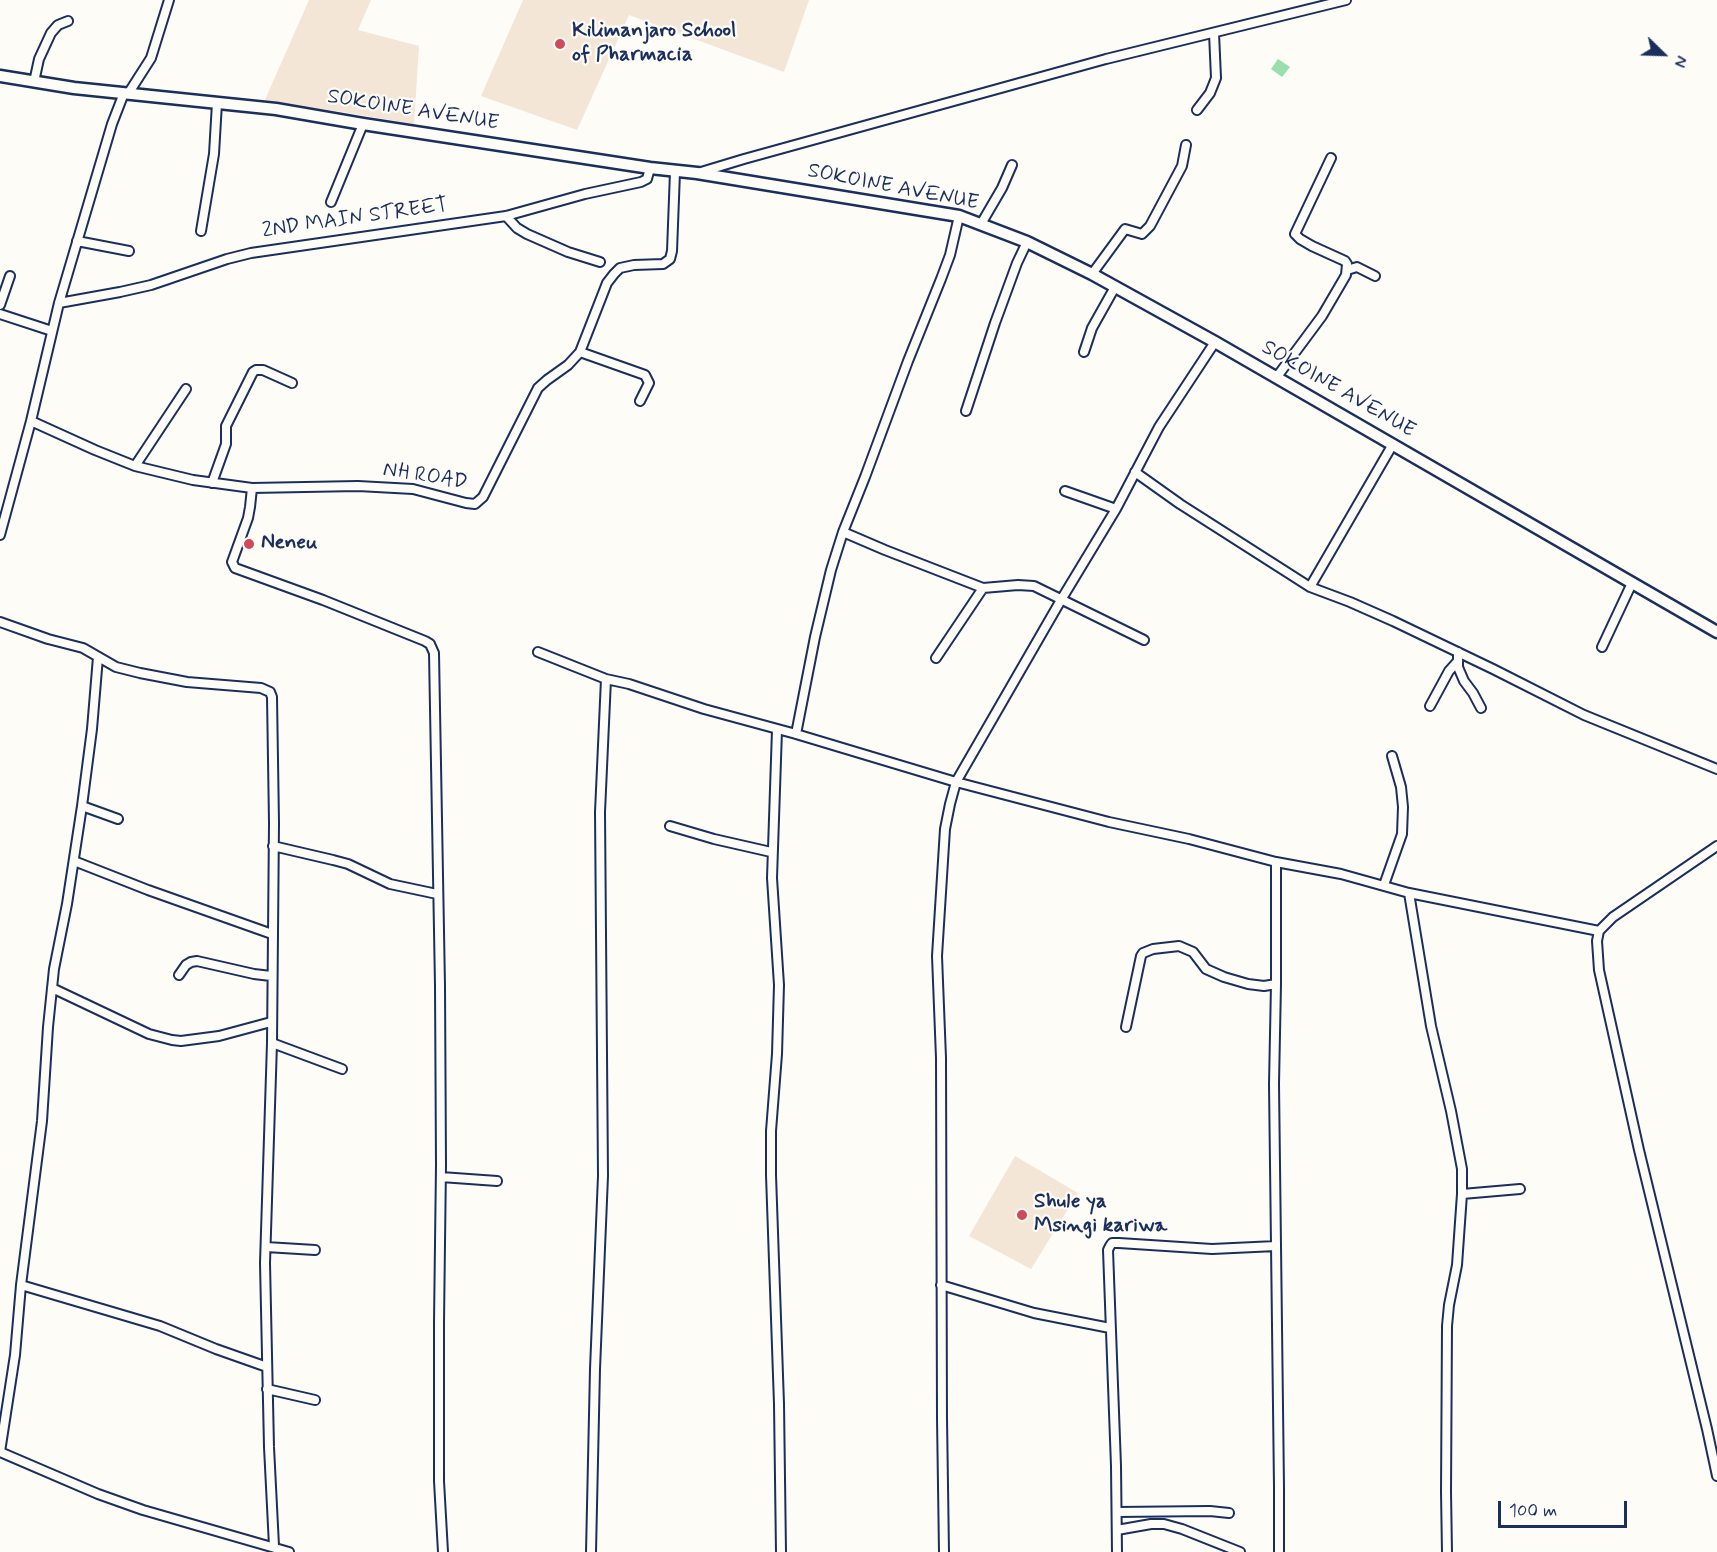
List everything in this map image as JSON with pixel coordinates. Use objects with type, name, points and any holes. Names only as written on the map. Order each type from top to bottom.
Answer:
[{"type":"street","points":[[0,535],[32,421],[59,303],[112,124],[126,94],[151,58],[169,0]]},
{"type":"street","points":[[697,173],[1106,59],[1346,0]]},
{"type":"street","points":[[34,82],[39,58],[51,33],[58,25],[68,21]]},
{"type":"street","points":[[1197,110],[1210,93],[1216,78],[1214,33]]},
{"type":"street","name":"SOKOINE AVENUE","points":[[0,76],[126,94],[276,109],[650,168],[697,173],[959,216],[1027,242],[1092,274],[1394,444],[1717,632]]},
{"type":"street","points":[[201,231],[214,154],[217,103]]},
{"type":"street","points":[[331,202],[363,124]]},
{"type":"street","points":[[1092,274],[1125,229],[1142,234],[1150,226],[1182,166],[1186,145]]},
{"type":"street","points":[[1276,378],[1322,316],[1344,280],[1347,270],[1345,261],[1306,243],[1295,234],[1331,158]]},
{"type":"street","points":[[981,224],[1002,188],[1012,165]]},
{"type":"street","name":"2ND MAIN STREET","points":[[59,303],[151,285],[250,253],[506,216],[585,194],[641,182],[647,178],[650,168]]},
{"type":"street","name":"NH ROAD","points":[[32,421],[135,466],[172,476],[252,488],[358,486],[413,489],[474,504],[483,497],[538,388],[568,365],[580,352],[608,283],[614,274],[620,268],[663,264],[670,259],[675,171]]},
{"type":"street","points":[[506,216],[517,228],[527,234],[568,252],[600,262]]},
{"type":"street","points":[[796,734],[825,589],[843,532],[950,255],[959,216]]},
{"type":"street","points":[[78,241],[129,251]]},
{"type":"street","points":[[966,411],[995,322],[1027,242]]},
{"type":"street","points":[[1347,270],[1357,267],[1375,276]]},
{"type":"street","points":[[0,304],[10,276]]},
{"type":"street","points":[[1084,352],[1092,328],[1115,287]]},
{"type":"street","points":[[0,314],[52,331]]},
{"type":"street","points":[[944,1552],[941,1058],[937,956],[945,829],[950,804],[956,782],[1116,509],[1159,427],[1215,342]]},
{"type":"street","points":[[580,352],[645,375],[649,383],[640,401]]},
{"type":"street","points":[[212,483],[226,444],[226,426],[253,372],[263,370],[292,383]]},
{"type":"street","points":[[135,466],[186,389]]},
{"type":"street","points":[[1310,587],[1394,444]]},
{"type":"street","points":[[1135,472],[1189,510],[1310,587],[1350,602],[1458,657],[1584,715],[1717,769]]},
{"type":"street","points":[[252,488],[248,518],[232,562],[235,568],[313,596],[425,641],[434,653],[441,986],[439,1481],[443,1552]]},
{"type":"street","points":[[1065,491],[1116,509]]},
{"type":"street","points":[[843,532],[983,588],[1034,586],[1144,640]]},
{"type":"street","points":[[1602,647],[1632,583]]},
{"type":"street","points":[[936,658],[983,588]]},
{"type":"street","points":[[0,622],[48,639],[83,648],[116,667],[187,682],[261,688],[270,692],[272,697],[272,1043],[266,1246],[267,1389],[274,1546]]},
{"type":"street","points":[[538,652],[606,679],[956,782],[1276,862],[1341,874],[1409,893],[1599,932]]},
{"type":"street","points":[[98,657],[96,695],[82,806],[54,969],[42,1121],[21,1285],[15,1355],[0,1452],[55,1477],[125,1504],[289,1552]]},
{"type":"street","points":[[1430,706],[1458,657]]},
{"type":"street","points":[[1458,657],[1458,667],[1464,681],[1480,708]]},
{"type":"street","points":[[591,1552],[595,1369],[603,1196],[600,812],[606,679]]},
{"type":"street","points":[[777,730],[771,878],[779,985],[771,1131],[771,1174],[779,1404],[781,1552]]},
{"type":"street","points":[[1384,885],[1402,834],[1404,807],[1392,756]]},
{"type":"street","points":[[82,806],[118,819]]},
{"type":"street","points":[[670,826],[771,852]]},
{"type":"street","points":[[273,846],[348,864],[390,884],[438,894]]},
{"type":"street","points":[[1717,846],[1613,917],[1599,932],[1597,940],[1599,970],[1639,1150],[1717,1476]]},
{"type":"street","points":[[74,861],[166,897],[272,934]]},
{"type":"street","points":[[1276,862],[1274,1084],[1279,1552]]},
{"type":"street","points":[[1409,893],[1431,1026],[1462,1170],[1457,1264],[1449,1305],[1448,1326],[1447,1552]]},
{"type":"street","points":[[1126,1027],[1141,956],[1153,949],[1179,946],[1192,952],[1206,969],[1224,977],[1248,984],[1264,986],[1276,984]]},
{"type":"street","points":[[179,975],[186,965],[197,961],[271,976]]},
{"type":"street","points":[[52,988],[149,1034],[172,1040],[219,1036],[271,1022]]},
{"type":"street","points":[[272,1043],[342,1070]]},
{"type":"street","points":[[441,1176],[496,1181]]},
{"type":"street","points":[[1462,1194],[1520,1189]]},
{"type":"street","points":[[1117,1552],[1108,1250],[1112,1243],[1212,1248],[1276,1246]]},
{"type":"street","points":[[266,1246],[315,1250]]},
{"type":"street","points":[[21,1285],[160,1326],[216,1349],[267,1366]]},
{"type":"street","points":[[941,1285],[1034,1313],[1110,1328]]},
{"type":"street","points":[[267,1389],[315,1400]]},
{"type":"street","points":[[1117,1512],[1210,1511],[1229,1514]]},
{"type":"street","points":[[1118,1530],[1164,1524],[1240,1552]]},
{"type":"shaded area","points":[[309,0],[371,0],[358,30],[419,46],[414,124],[264,102]]},
{"type":"shaded area","name":"Kilimanjaro School of Pharmacia","points":[[523,0],[809,0],[784,72],[629,15],[577,130],[481,96]]},
{"type":"shaded area","points":[[1015,1156],[1078,1193],[1031,1269],[969,1236]]},
{"type":"green space","points":[[1278,59],[1290,67],[1282,77],[1271,69]]},
{"type":"place","name":"Kilimanjaro School of Pharmacia","points":[[560,44]]},
{"type":"place","name":"Neneu","points":[[249,544]]},
{"type":"place","name":"Shule ya Msingi kariwa","points":[[1022,1215]]}]
